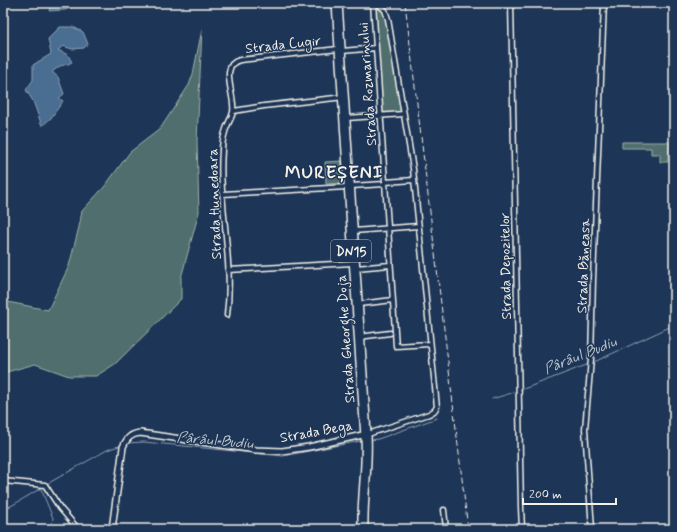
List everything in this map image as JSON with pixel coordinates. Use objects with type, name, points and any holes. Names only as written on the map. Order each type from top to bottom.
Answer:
[{"type":"main road","name":"Strada Gheorghe Doja","points":[[335,3],[340,50],[349,187],[354,231],[359,304],[359,337]]},
{"type":"main road","name":"Strada Gheorghe Doja","points":[[339,3],[340,50]]},
{"type":"main road","name":"Strada Gheorghe Doja","points":[[343,97],[347,118],[352,263],[359,337],[368,472],[365,529]]},
{"type":"main road","name":"Strada Bega","points":[[112,529],[123,447],[125,441],[134,434],[140,433],[256,450],[282,451],[366,438]]},
{"type":"main road","name":"Strada Gheorghe Doja","points":[[361,529],[366,438]]},
{"type":"street","name":"Strada Rozmarinului","points":[[373,3],[396,346],[429,344]]},
{"type":"street","name":"Strada Rozmarinului","points":[[366,438],[430,414],[437,407],[429,344],[414,180],[388,19],[385,10],[376,3]]},
{"type":"street","name":"Strada Depozitelor","points":[[511,3],[522,529]]},
{"type":"street","name":"Strada Băneasa","points":[[592,529],[585,429],[591,359],[604,3]]},
{"type":"street","points":[[340,50],[376,48]]},
{"type":"street","name":"Strada Cugir","points":[[234,111],[229,72],[232,63],[246,59],[340,50]]},
{"type":"street","points":[[234,111],[343,97]]},
{"type":"street","name":"Strada Hunedoara","points":[[227,315],[228,270],[222,150],[226,129],[234,111]]},
{"type":"street","points":[[347,118],[380,116],[382,114],[404,114]]},
{"type":"street","points":[[223,194],[349,187],[414,180]]},
{"type":"street","points":[[354,231],[418,226]]},
{"type":"street","points":[[228,270],[352,263]]},
{"type":"street","points":[[356,268],[390,265]]},
{"type":"street","points":[[359,304],[392,300]]},
{"type":"street","points":[[359,337],[390,333]]},
{"type":"street","points":[[3,480],[43,484],[48,488],[60,508],[78,529]]},
{"type":"street","points":[[444,510],[446,529]]},
{"type":"green space","points":[[379,7],[383,10],[386,19],[401,109],[399,112],[385,113],[382,111],[375,10]]},
{"type":"green space","points":[[202,29],[197,141],[199,212],[181,278],[181,299],[115,364],[96,376],[69,376],[35,364],[3,373],[3,301],[48,310],[69,266],[82,211],[105,186],[130,152],[160,129],[189,85],[193,74]]},
{"type":"green space","points":[[622,142],[669,142],[668,162],[660,162],[660,154],[651,154],[651,148],[622,148]]},
{"type":"green space","points":[[342,161],[343,183],[326,184],[325,162]]},
{"type":"water","points":[[51,3],[82,3],[65,10],[49,11]]},
{"type":"water","points":[[60,27],[73,27],[83,32],[88,44],[84,48],[72,49],[63,46],[58,50],[68,55],[72,62],[60,66],[52,72],[58,77],[64,94],[59,98],[63,101],[51,118],[42,126],[33,101],[26,90],[33,80],[33,65],[51,54],[48,39]]},
{"type":"waterway","name":"Pârâul Budiu","points":[[592,363],[674,325]]},
{"type":"waterway","name":"Pârâul Budiu","points":[[521,390],[589,364]]},
{"type":"waterway","name":"Pârâul Budiu","points":[[492,399],[518,391]]},
{"type":"waterway","name":"Pârâul Budiu","points":[[370,440],[378,439],[437,418]]},
{"type":"waterway","name":"Pârâul Budiu","points":[[127,443],[144,442],[283,456],[361,441]]},
{"type":"waterway","name":"Pârâul Budiu","points":[[47,484],[107,450],[122,445]]},
{"type":"waterway","name":"Pârâul Budiu","points":[[3,508],[11,506],[43,487]]},
{"type":"waterway","points":[[41,489],[53,518],[51,529]]},
{"type":"railway","points":[[405,3],[468,529]]},
{"type":"district","name":"MUREȘENI","points":[[334,172]]}]
